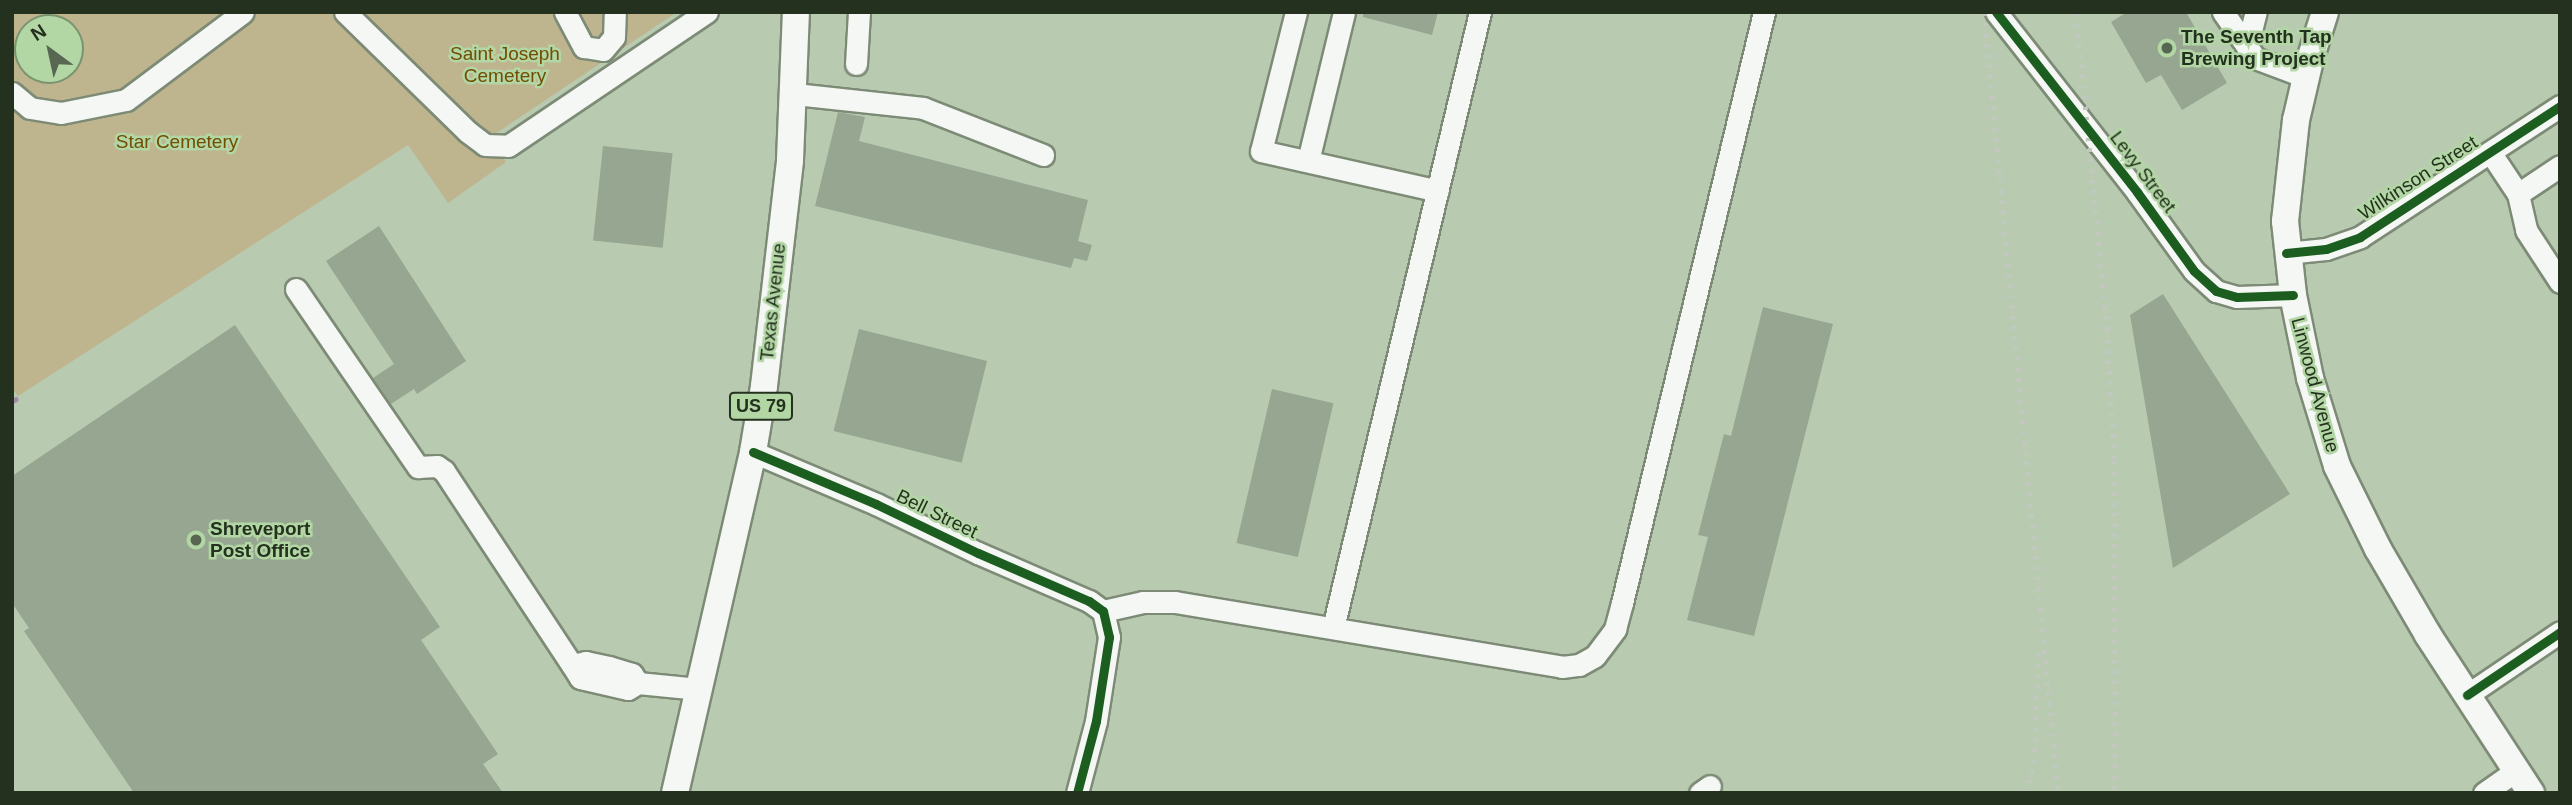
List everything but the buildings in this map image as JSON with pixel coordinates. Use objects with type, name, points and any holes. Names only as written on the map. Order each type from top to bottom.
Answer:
[{"type":"main road","name":"Texas Avenue","points":[[675,793],[753,452],[764,386],[795,94],[796,12]]},
{"type":"main road","name":"Linwood Avenue","points":[[2325,12],[2306,77],[2290,160],[2286,253],[2292,295],[2325,432],[2347,489],[2384,560],[2531,793]]},
{"type":"street","points":[[12,93],[30,108],[61,113],[127,100],[243,12]]},
{"type":"street","points":[[345,12],[468,132],[485,145],[508,146],[706,12]]},
{"type":"street","points":[[565,12],[584,47],[603,50],[614,37],[615,12]]},
{"type":"street","points":[[856,64],[859,12]]},
{"type":"street","points":[[1296,12],[1261,151],[1438,191]]},
{"type":"street","points":[[1308,161],[1344,12]]},
{"type":"street","points":[[1333,628],[1480,12]]},
{"type":"street","points":[[1077,793],[1096,721],[1109,637],[1103,611],[1143,602],[1175,602],[1562,667],[1579,665],[1604,646],[1615,629],[1622,603],[1764,12]]},
{"type":"street","name":"Levy Street","points":[[1996,12],[2137,192],[2194,271],[2216,291],[2237,297],[2292,295]]},
{"type":"street","points":[[2223,12],[2255,58],[2306,77]]},
{"type":"street","points":[[2247,47],[2256,12]]},
{"type":"street","points":[[795,94],[923,108],[1043,155]]},
{"type":"street","name":"Wilkinson Street","points":[[2286,253],[2326,249],[2360,237],[2560,106]]},
{"type":"street","points":[[2490,152],[2518,194],[2526,230],[2560,282]]},
{"type":"street","points":[[2518,194],[2560,166]]},
{"type":"street","points":[[296,289],[418,467],[437,466],[444,471],[572,665],[586,662],[632,674],[638,683],[699,689]]},
{"type":"street","name":"Bell Street","points":[[753,452],[876,504],[978,554],[1089,601],[1103,611]]},
{"type":"street","points":[[2467,695],[2560,632]]},
{"type":"street","points":[[2484,793],[2516,770]]},
{"type":"green space","name":"Star Cemetery","points":[[12,12],[677,12],[489,138],[506,162],[448,203],[408,145],[18,396],[12,388]]},
{"type":"waterway","points":[[12,401],[16,399]]},
{"type":"railway","points":[[1984,12],[2058,793]]},
{"type":"railway","points":[[2076,12],[2107,329],[2114,460],[2115,793]]},
{"type":"railway","points":[[2028,793],[2035,751],[2038,653]]},
{"type":"cycle path","points":[[1996,12],[2137,192],[2194,271],[2216,291],[2237,297],[2293,295]]},
{"type":"cycle path","points":[[2286,253],[2326,249],[2360,237],[2560,106]]},
{"type":"cycle path","points":[[753,452],[876,504],[978,553],[1089,601],[1103,611],[1109,637],[1096,721],[1077,793]]},
{"type":"cycle path","points":[[2467,695],[2560,632]]},
{"type":"place","name":"The Seventh Tap Brewing Project","points":[[2167,48]]},
{"type":"place","name":"Shreveport Post Office","points":[[196,540]]},
{"type":"park label","name":"Saint Joseph Cemetery","points":[[505,65]]}]
